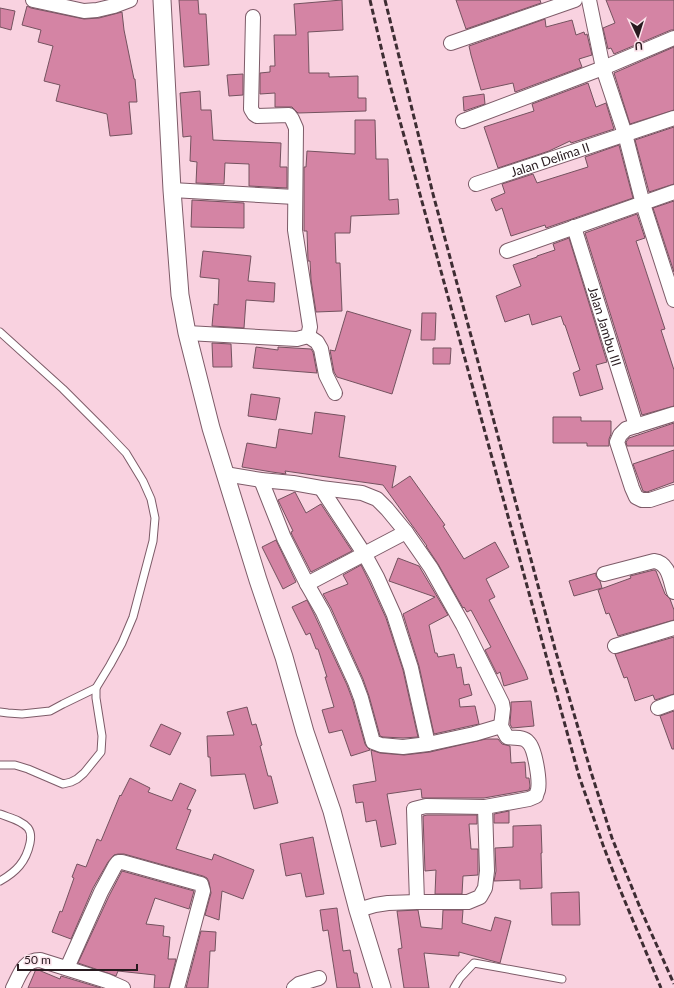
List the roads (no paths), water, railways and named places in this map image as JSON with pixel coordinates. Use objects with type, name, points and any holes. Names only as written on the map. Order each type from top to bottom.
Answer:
[{"type":"street","points":[[33,0],[84,11],[103,8],[130,0]]},
{"type":"street","points":[[162,0],[172,190],[180,295],[187,334],[211,428],[258,580],[284,657],[305,732],[332,811],[358,910],[382,988]]},
{"type":"street","points":[[451,42],[575,0]]},
{"type":"street","points":[[589,0],[603,68],[624,134],[643,204],[669,269],[674,300]]},
{"type":"street","points":[[253,18],[251,109],[257,116],[289,115],[296,128],[294,230],[310,327],[308,336]]},
{"type":"street","points":[[463,121],[603,68],[674,38]]},
{"type":"street","name":"Jalan Delima II","points":[[476,184],[674,118]]},
{"type":"street","points":[[172,190],[295,197]]},
{"type":"street","points":[[507,251],[674,192]]},
{"type":"street","name":"Jalan Jambu III","points":[[574,227],[636,426]]},
{"type":"street","points":[[187,334],[297,339],[308,336]]},
{"type":"street","points":[[308,336],[316,342],[321,349],[326,374],[335,393]]},
{"type":"street","points":[[674,414],[626,429],[620,434],[617,442],[636,497],[642,500],[650,500],[674,492]]},
{"type":"street","points":[[225,474],[362,493],[372,497],[388,509],[431,568],[463,625],[502,703],[501,726],[507,737],[525,739],[529,742],[535,757],[538,783],[536,796],[529,799],[485,807],[426,806],[414,809],[417,902]]},
{"type":"street","points":[[261,480],[284,538],[323,612],[355,682],[373,742],[381,745],[403,747],[428,744],[474,734],[501,726]]},
{"type":"street","points":[[321,488],[365,555],[394,615],[411,668],[428,744]]},
{"type":"street","points":[[307,584],[365,555],[406,532]]},
{"type":"street","points":[[604,574],[654,561],[659,562],[666,568],[674,592]]},
{"type":"street","points":[[615,646],[674,628]]},
{"type":"street","points":[[658,708],[674,702]]},
{"type":"street","points":[[358,910],[388,903],[468,902],[480,896],[485,888],[487,871],[485,807]]},
{"type":"street","points":[[67,968],[101,892],[116,864],[122,862],[198,883],[202,886],[198,909],[177,988]]},
{"type":"street","points":[[14,988],[24,968],[34,960],[40,960],[67,968],[107,981],[123,988]]},
{"type":"street","points":[[294,988],[299,984],[319,978]]},
{"type":"lane","points":[[0,332],[63,389],[126,453],[143,481],[151,499],[155,518],[153,541],[132,616],[122,643],[96,688],[50,711],[22,714],[0,712]]},
{"type":"lane","points":[[0,765],[15,765],[63,784],[77,779],[84,773],[101,752],[102,736],[96,698],[96,688]]},
{"type":"lane","points":[[0,814],[23,824],[29,830],[31,838],[26,857],[20,866],[0,881]]},
{"type":"lane","points":[[454,988],[460,978],[474,963],[562,979]]},
{"type":"railway","points":[[370,0],[389,81],[579,776],[619,887],[661,988]]},
{"type":"railway","points":[[385,0],[433,194],[555,649],[591,772],[612,838],[641,910],[674,984]]}]
